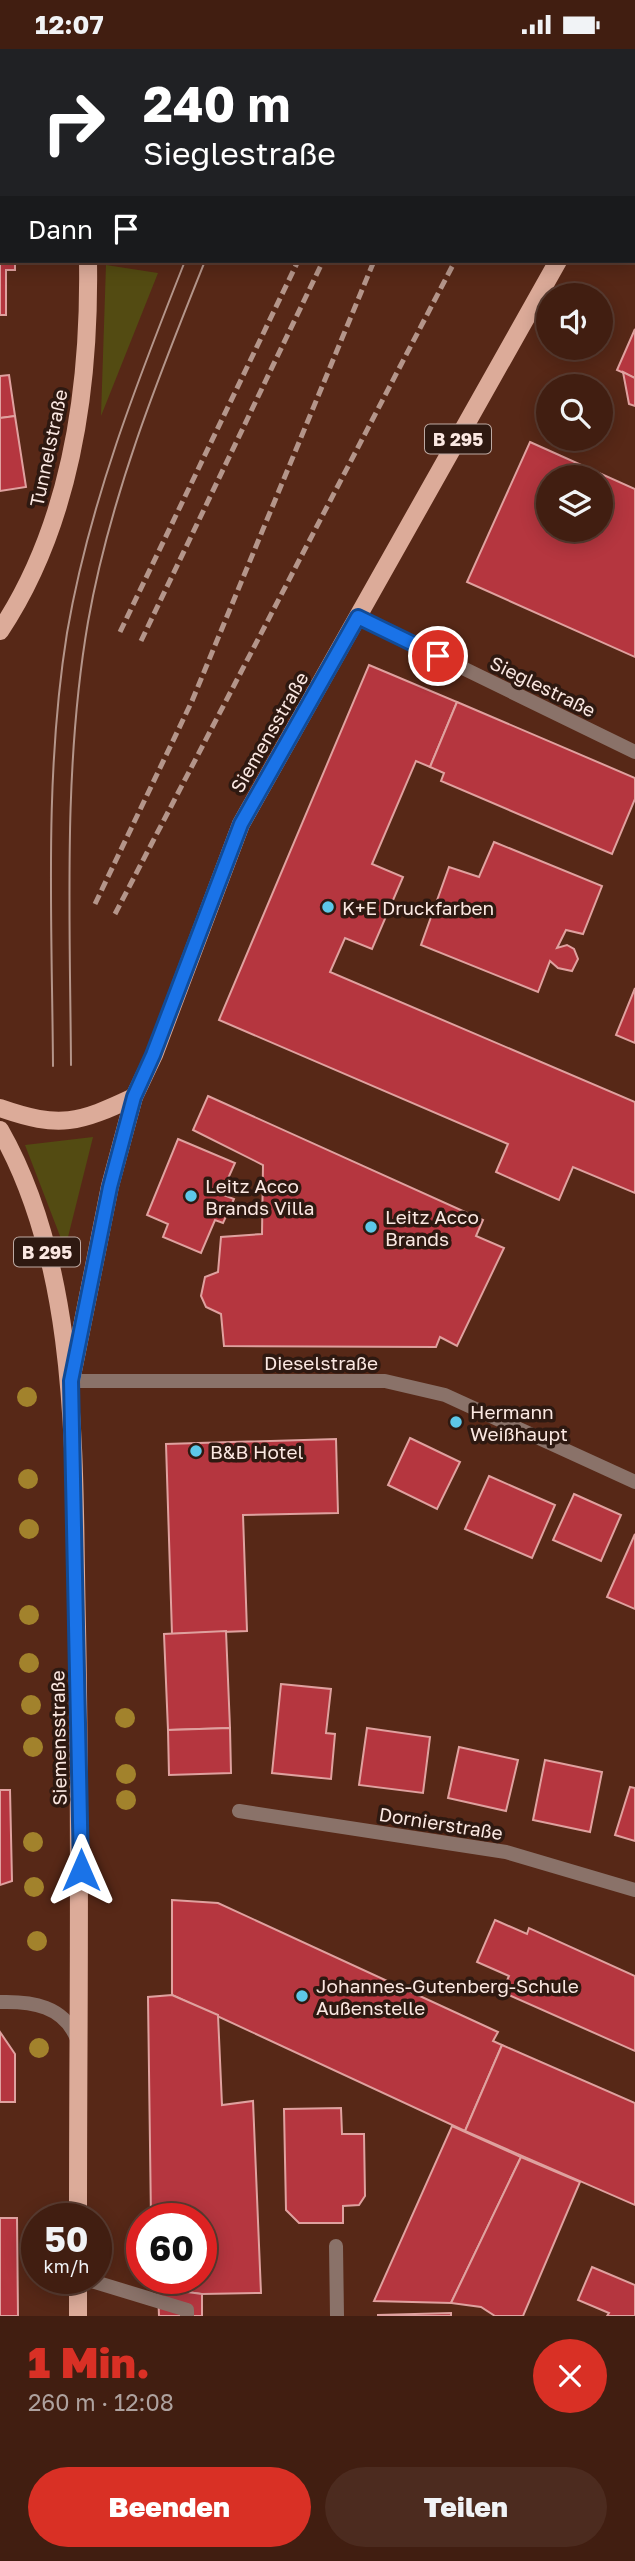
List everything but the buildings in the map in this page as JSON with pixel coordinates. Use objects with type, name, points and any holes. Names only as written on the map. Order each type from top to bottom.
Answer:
[{"type":"main road","name":"Tunnelstraße","points":[[0,631],[39,564],[73,441],[83,385],[89,307],[88,263]]},
{"type":"main road","name":"Siemensstraße","points":[[71,1381],[110,1187],[134,1097],[153,1055],[241,824],[557,263]]},
{"type":"main road","points":[[0,1108],[27,1118],[59,1123],[90,1118],[134,1097]]},
{"type":"main road","name":"Siemensstraße","points":[[0,1130],[15,1156],[39,1217],[71,1381],[81,1826],[78,2203]]},
{"type":"main road","points":[[78,2294],[78,2316]]},
{"type":"street","name":"Sieglestraße","points":[[358,617],[635,752]]},
{"type":"street","name":"Dieselstraße","points":[[71,1381],[386,1381],[445,1395],[635,1482]]},
{"type":"street","name":"Dornierstraße","points":[[239,1811],[506,1852],[635,1890]]},
{"type":"street","points":[[0,2002],[24,2001],[47,2008],[71,2025],[79,2046]]},
{"type":"street","points":[[337,2246],[337,2316]]},
{"type":"street","points":[[112,2287],[187,2309],[187,2316]]},
{"type":"shaded area","points":[[106,265],[158,273],[101,416]]},
{"type":"shaded area","points":[[93,1137],[65,1249],[25,1145]]},
{"type":"tram line","points":[[53,1066],[52,795],[67,633],[76,585],[101,491],[132,398],[184,263]]},
{"type":"tram line","points":[[71,1065],[71,787],[80,677],[88,622],[97,575],[122,484],[153,394],[204,263]]},
{"type":"railway","points":[[120,632],[297,263]]},
{"type":"railway","points":[[141,641],[322,263]]},
{"type":"railway","points":[[95,904],[192,701],[373,263]]},
{"type":"railway","points":[[115,914],[454,263]]},
{"type":"place","name":"K+E Druckfarben","points":[[328,907]]},
{"type":"place","name":"Leitz Acco Brands Villa","points":[[191,1196]]},
{"type":"place","name":"Leitz Acco Brands","points":[[371,1227]]},
{"type":"place","name":"Hermann Weißhaupt","points":[[456,1422]]},
{"type":"place","name":"B&B Hotel","points":[[196,1451]]},
{"type":"place","name":"Johannes-Gutenberg-Schule Außenstelle","points":[[302,1996]]},
{"type":"route","points":[[81,1870],[71,1381],[110,1187],[134,1097],[153,1055],[241,824],[358,617],[438,656]]}]
